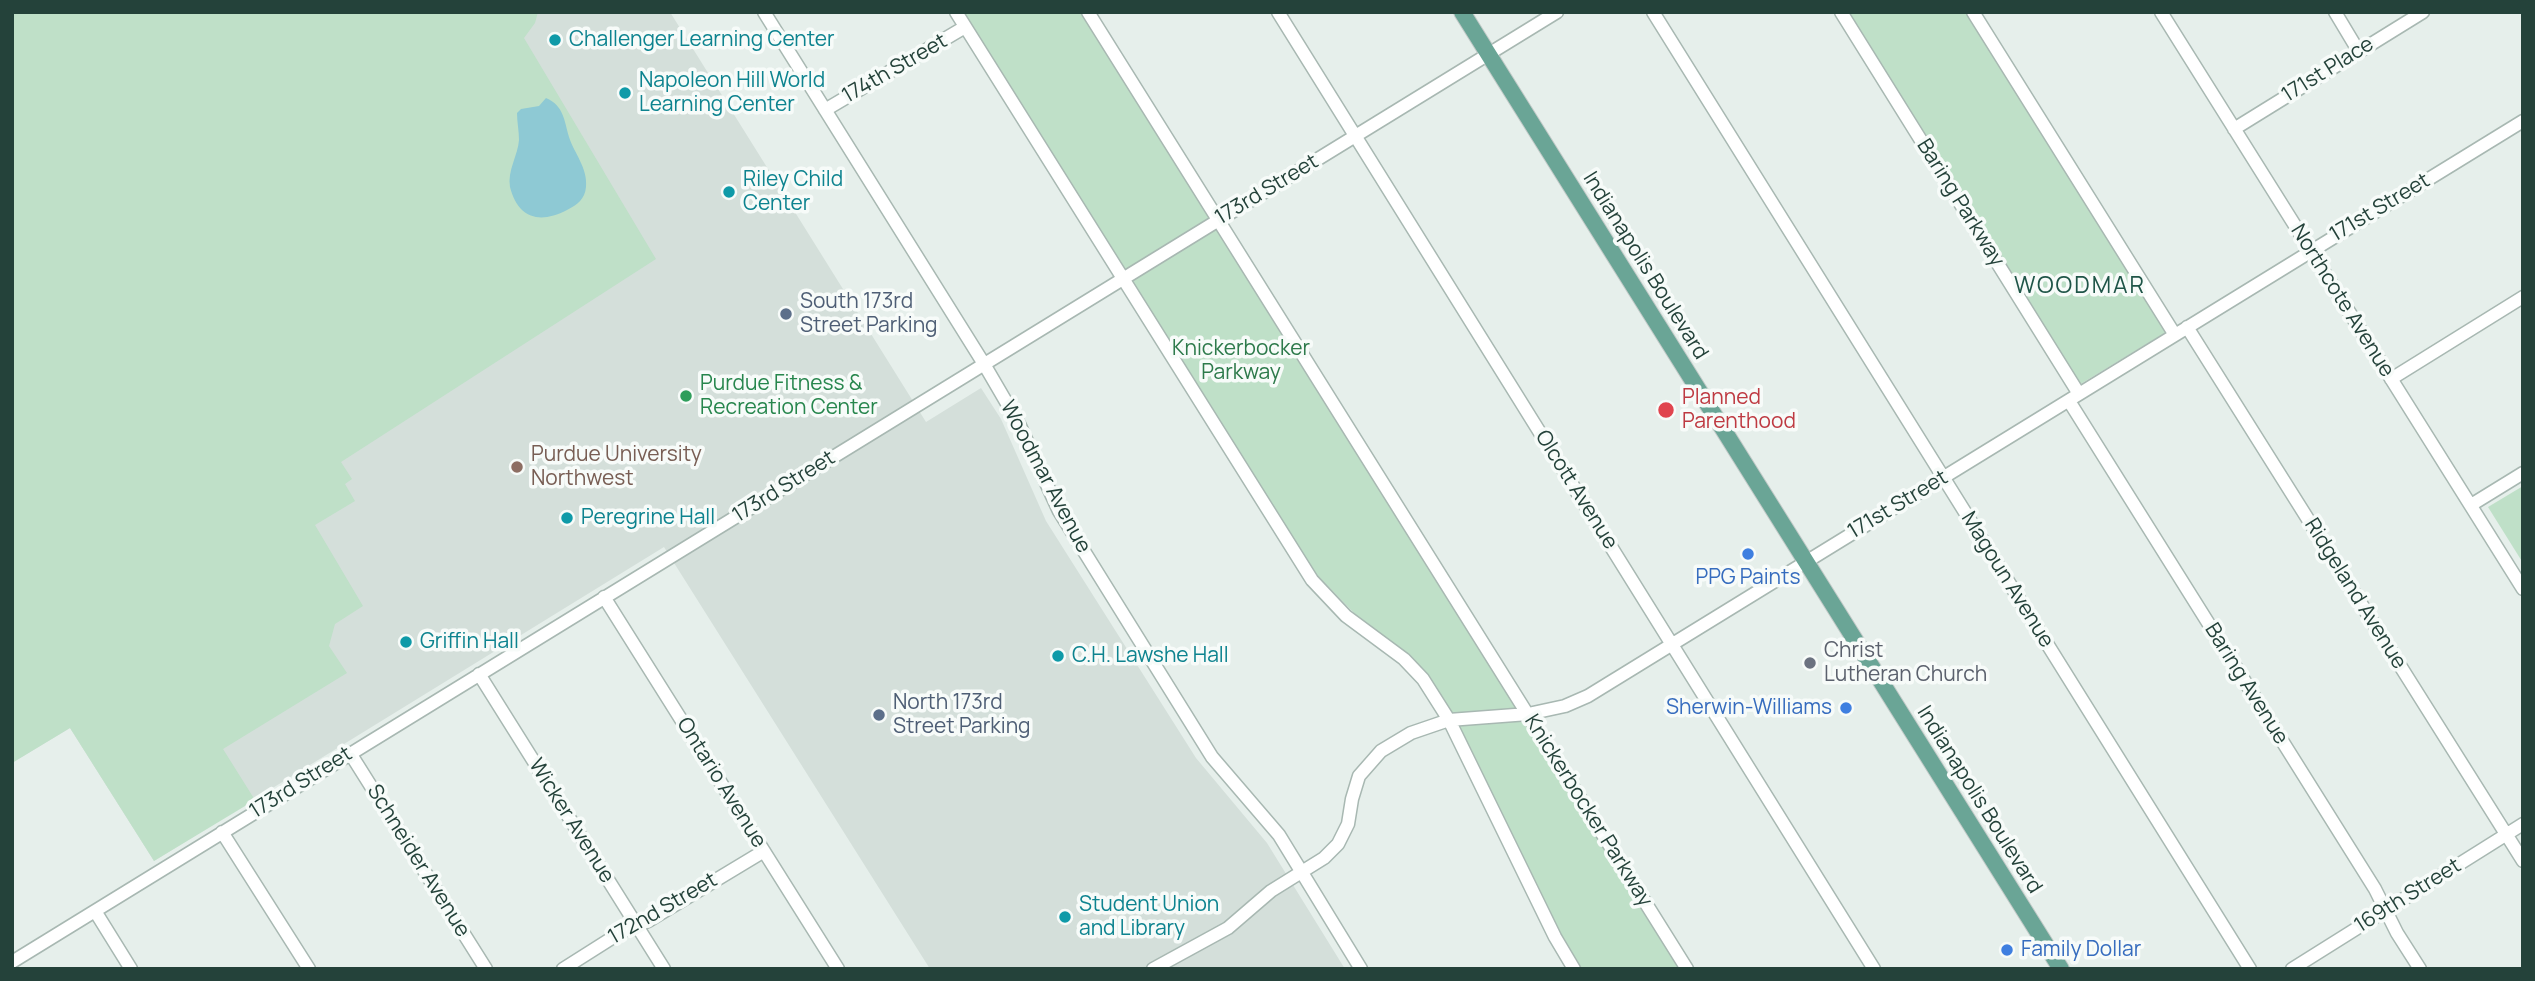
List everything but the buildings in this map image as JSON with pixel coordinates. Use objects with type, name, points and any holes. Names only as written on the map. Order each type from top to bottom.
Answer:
[{"type":"main road","name":"Indianapolis Boulevard","points":[[1462,12],[2061,969]]},
{"type":"street","name":"Woodmar Avenue","points":[[764,12],[984,364],[1019,424],[1045,484],[1066,522],[1212,757],[1267,819],[1361,969]]},
{"type":"street","points":[[956,12],[1312,580],[1346,616],[1423,679],[1449,720],[1555,937],[1574,969]]},
{"type":"street","name":"Knickerbocker Parkway","points":[[1088,12],[1687,969]]},
{"type":"street","name":"Olcott Avenue","points":[[1278,12],[1874,969]]},
{"type":"street","name":"173rd Street","points":[[12,962],[1557,12]]},
{"type":"street","name":"Magoun Avenue","points":[[1653,12],[2250,969]]},
{"type":"street","name":"Baring Parkway","points":[[1841,12],[2074,397]]},
{"type":"street","points":[[1973,12],[2175,335]]},
{"type":"street","name":"Northcote Avenue","points":[[2161,12],[2523,589]]},
{"type":"street","points":[[2335,12],[2359,51]]},
{"type":"street","name":"171st Place","points":[[2234,128],[2423,12]]},
{"type":"street","name":"174th Street","points":[[825,110],[965,27]]},
{"type":"street","name":"171st Street","points":[[1153,969],[1228,928],[1258,901],[1324,858],[1338,844],[1348,824],[1359,776],[1381,751],[1411,733],[1449,720],[1528,714],[1565,706],[1588,696],[2523,121]]},
{"type":"street","points":[[2391,379],[2523,297]]},
{"type":"street","name":"Ridgeland Avenue","points":[[2187,327],[2523,861]]},
{"type":"street","name":"Baring Avenue","points":[[2074,397],[2375,889],[2420,969]]},
{"type":"street","points":[[2470,505],[2523,473]]},
{"type":"street","name":"Ontario Avenue","points":[[604,597],[838,969]]},
{"type":"street","name":"Wicker Avenue","points":[[479,674],[664,969]]},
{"type":"street","name":"Schneider Avenue","points":[[350,753],[486,969]]},
{"type":"street","name":"169th Street","points":[[2292,969],[2523,824]]},
{"type":"street","points":[[222,832],[309,969]]},
{"type":"street","name":"172nd Street","points":[[563,969],[764,851]]},
{"type":"street","points":[[95,911],[131,969]]},
{"type":"shaded area","name":"Purdue University Northwest","points":[[12,12],[670,12],[926,422],[981,388],[1001,419],[1046,521],[1196,758],[1267,843],[1345,969],[930,969],[664,547],[154,861],[70,728],[12,763]]},
{"type":"green space","points":[[12,12],[538,12],[535,23],[524,38],[656,259],[341,462],[352,479],[345,484],[355,501],[315,525],[363,606],[335,624],[329,646],[347,673],[223,749],[255,800],[154,861],[70,728],[12,763]]},
{"type":"green space","name":"Knickerbocker Parkway","points":[[962,12],[1084,12],[1681,969],[1576,969],[1445,701],[1411,658],[1357,616],[1313,571]]},
{"type":"green space","points":[[1847,12],[1968,12],[2168,331],[2079,385]]},
{"type":"green space","points":[[2523,486],[2523,563],[2488,507]]},
{"type":"water","points":[[546,98],[556,105],[562,114],[571,143],[585,173],[586,187],[582,198],[574,206],[548,217],[539,217],[531,216],[518,206],[509,181],[519,140],[517,113],[521,109],[539,106]]},
{"type":"place","name":"Challenger Learning Center","points":[[555,40]]},
{"type":"place","name":"Napoleon Hill World Learning Center","points":[[625,93]]},
{"type":"place","name":"Riley Child Center","points":[[729,192]]},
{"type":"place","name":"South 173rd Street Parking","points":[[786,314]]},
{"type":"place","name":"Purdue Fitness & Recreation Center","points":[[686,396]]},
{"type":"place","name":"Planned Parenthood","points":[[1666,410]]},
{"type":"place","name":"Purdue University Northwest","points":[[517,467]]},
{"type":"place","name":"Peregrine Hall","points":[[567,518]]},
{"type":"place","name":"PPG Paints","points":[[1748,554]]},
{"type":"place","name":"Griffin Hall","points":[[406,642]]},
{"type":"place","name":"C.H. Lawshe Hall","points":[[1058,656]]},
{"type":"place","name":"Christ Lutheran Church","points":[[1810,663]]},
{"type":"place","name":"Sherwin-Williams","points":[[1846,708]]},
{"type":"place","name":"North 173rd Street Parking","points":[[879,715]]},
{"type":"place","name":"Student Union and Library","points":[[1065,917]]},
{"type":"place","name":"Family Dollar","points":[[2007,950]]},
{"type":"district","name":"WOODMAR","points":[[2080,287]]}]
